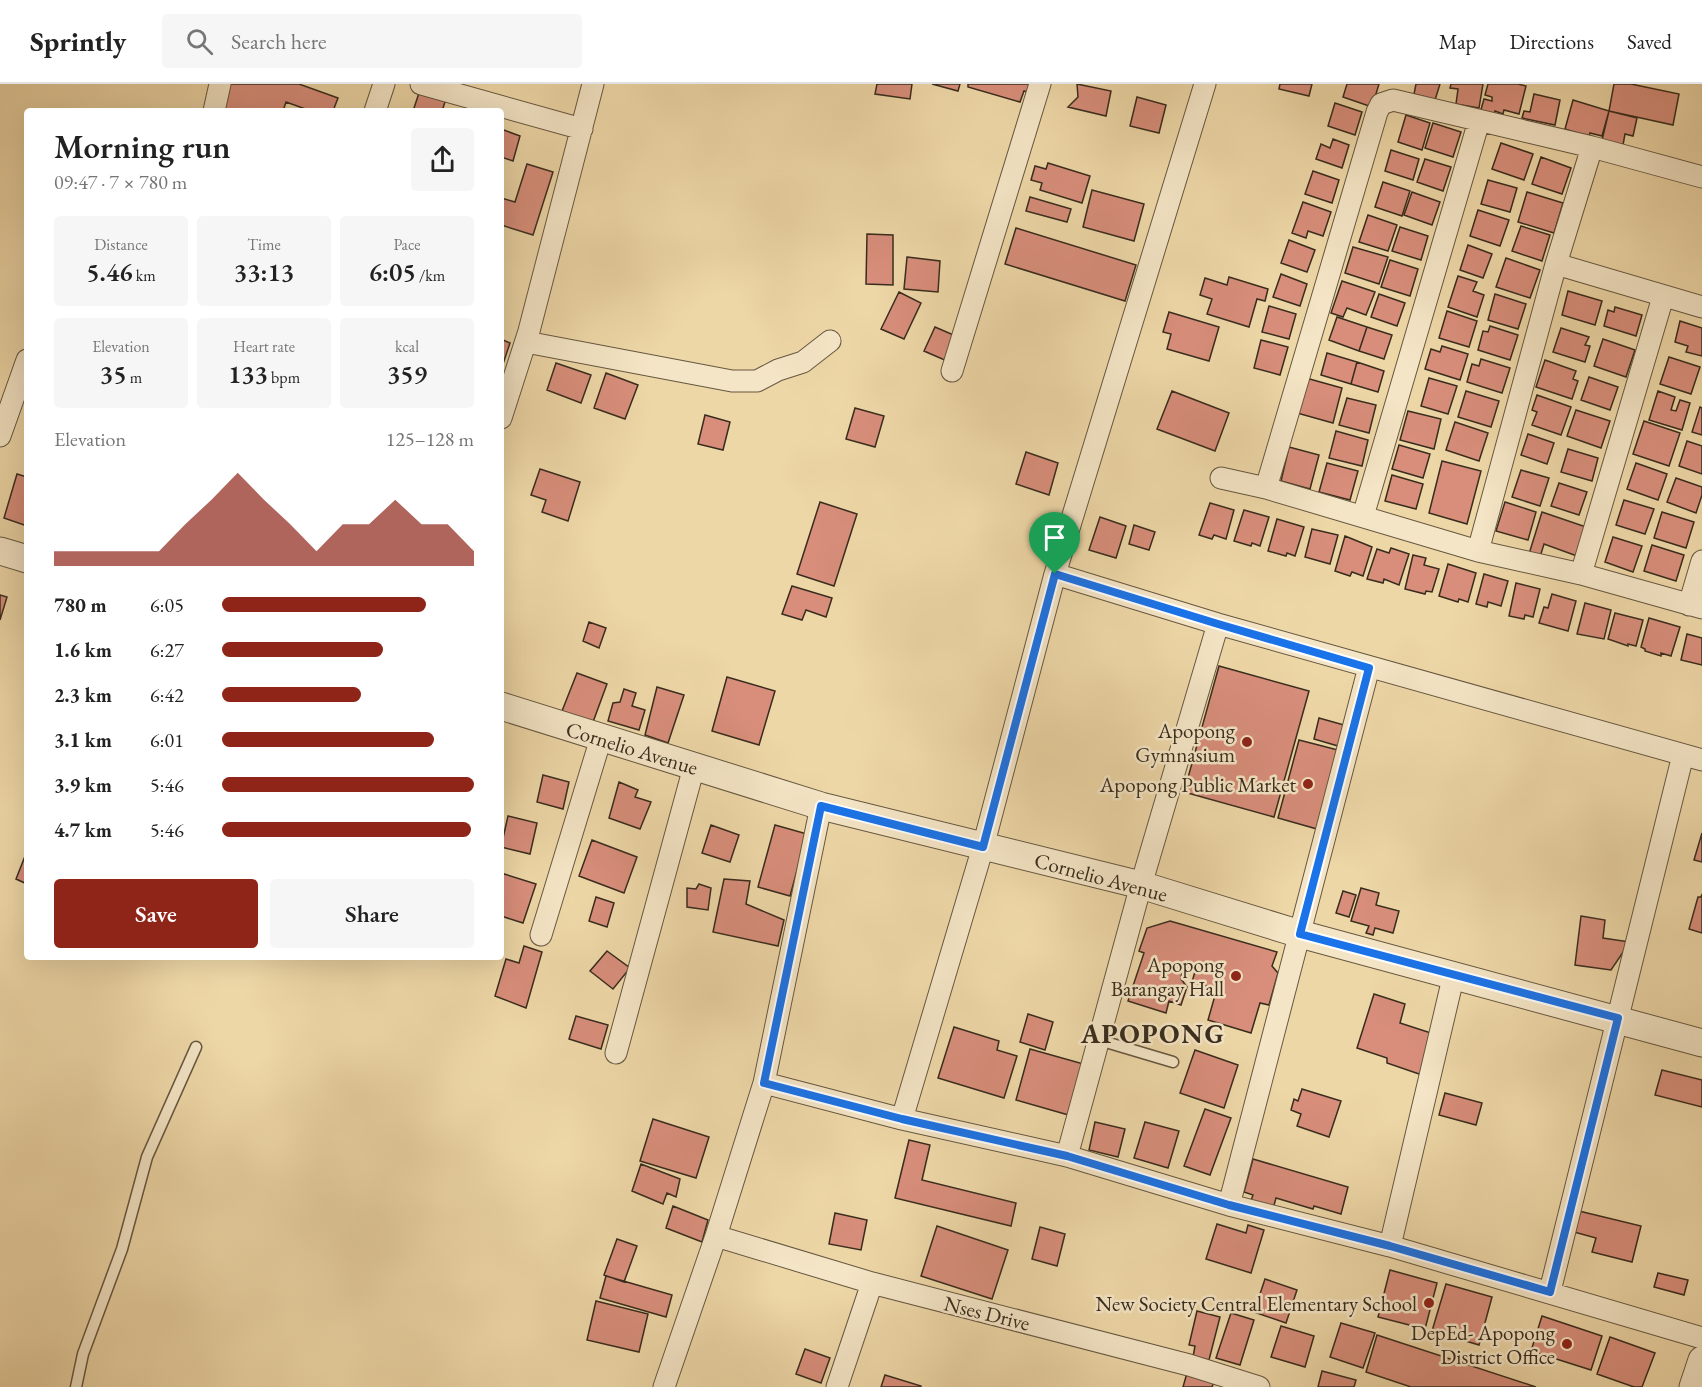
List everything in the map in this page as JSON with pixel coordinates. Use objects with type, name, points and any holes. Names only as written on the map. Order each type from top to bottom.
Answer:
[{"type":"street","points":[[215,108],[220,84]]},
{"type":"street","points":[[376,108],[384,84]]},
{"type":"street","points":[[421,84],[582,129]]},
{"type":"street","points":[[504,409],[526,342],[593,84]]},
{"type":"street","points":[[952,371],[1040,84]]},
{"type":"street","points":[[902,1119],[983,847],[1055,574],[1205,84]]},
{"type":"street","points":[[1266,489],[1377,112],[1382,104],[1393,100],[1592,147],[1702,177]]},
{"type":"street","points":[[1363,516],[1479,121]]},
{"type":"street","points":[[1478,551],[1556,264],[1592,147]]},
{"type":"street","points":[[1556,264],[1702,307]]},
{"type":"street","points":[[1581,574],[1663,297]]},
{"type":"street","points":[[526,342],[732,381],[757,381],[778,370],[803,362],[830,341]]},
{"type":"street","points":[[0,436],[24,368]]},
{"type":"street","points":[[1221,478],[1363,516],[1478,551],[1581,574],[1696,606],[1702,561]]},
{"type":"street","points":[[0,551],[24,558]]},
{"type":"street","points":[[1055,574],[1369,668],[1693,758],[1618,1018],[1550,1292]]},
{"type":"street","points":[[1067,1156],[1141,885],[1218,624]]},
{"type":"street","points":[[1229,1205],[1369,668]]},
{"type":"street","name":"Cornelio Avenue","points":[[504,707],[821,806],[1141,885],[1300,934],[1702,1042]]},
{"type":"street","points":[[541,935],[601,738]]},
{"type":"street","points":[[616,1053],[694,767]]},
{"type":"street","points":[[664,1387],[716,1236],[764,1083],[821,806]]},
{"type":"street","points":[[1390,1246],[1454,974]]},
{"type":"street","points":[[764,1083],[902,1119],[1067,1156],[1229,1205],[1390,1246],[1702,1338]]},
{"type":"street","name":"Nses Drive","points":[[716,1236],[872,1283],[1189,1365],[1259,1387]]},
{"type":"street","points":[[837,1387],[872,1283]]},
{"type":"street","points":[[1694,1387],[1702,1360]]},
{"type":"lane","points":[[1099,1040],[1173,1062]]},
{"type":"lane","points":[[76,1387],[83,1354],[122,1249],[147,1157],[196,1047]]},
{"type":"building","points":[[229,84],[299,84],[338,98],[334,108],[303,108],[286,102],[284,108],[220,108]]},
{"type":"building","points":[[877,84],[912,84],[910,99],[875,94]]},
{"type":"building","points":[[932,84],[960,84],[958,91]]},
{"type":"building","points":[[968,84],[1034,84],[1031,93],[1024,91],[1020,102],[968,87]]},
{"type":"building","points":[[1077,84],[1111,91],[1106,116],[1068,107],[1078,97]]},
{"type":"building","points":[[1280,84],[1312,84],[1309,96],[1279,89]]},
{"type":"building","points":[[1347,84],[1379,84],[1372,107],[1343,97]]},
{"type":"building","points":[[1416,84],[1440,84],[1435,100],[1414,94]]},
{"type":"building","points":[[1451,84],[1483,84],[1479,108],[1456,104],[1458,89],[1450,88]]},
{"type":"building","points":[[1488,84],[1526,86],[1519,114],[1504,110],[1503,114],[1495,111],[1493,116],[1480,113],[1484,99],[1492,101],[1492,97],[1485,95]]},
{"type":"building","points":[[1614,84],[1631,84],[1679,94],[1673,125],[1609,111]]},
{"type":"building","points":[[420,90],[446,99],[443,108],[414,108]]},
{"type":"building","points":[[1534,94],[1560,100],[1555,125],[1522,118],[1524,111],[1530,112]]},
{"type":"building","points":[[1137,97],[1166,105],[1159,133],[1130,126]]},
{"type":"building","points":[[1573,100],[1609,111],[1602,136],[1590,133],[1589,137],[1565,129]]},
{"type":"building","points":[[1335,103],[1362,112],[1355,135],[1328,126]]},
{"type":"building","points":[[1609,111],[1637,118],[1633,136],[1625,134],[1623,145],[1602,140]]},
{"type":"building","points":[[1406,115],[1430,123],[1422,150],[1398,142]]},
{"type":"building","points":[[1433,123],[1461,132],[1453,157],[1425,148]]},
{"type":"building","points":[[504,130],[520,136],[513,161],[504,158]]},
{"type":"building","points":[[1333,139],[1349,145],[1342,168],[1316,159],[1321,144],[1330,148]]},
{"type":"building","points":[[1501,143],[1533,154],[1524,180],[1492,169]]},
{"type":"building","points":[[1391,150],[1419,159],[1413,180],[1385,171]]},
{"type":"building","points":[[1541,157],[1571,168],[1562,194],[1532,184]]},
{"type":"building","points":[[1425,159],[1451,167],[1443,191],[1417,182]]},
{"type":"building","points":[[1048,163],[1090,176],[1082,203],[1040,190],[1042,183],[1031,180],[1035,166],[1046,169]]},
{"type":"building","points":[[527,164],[553,172],[533,235],[504,226],[504,199],[515,202]]},
{"type":"building","points":[[1313,171],[1339,180],[1332,203],[1305,194]]},
{"type":"building","points":[[1488,180],[1517,188],[1510,212],[1481,204]]},
{"type":"building","points":[[1383,182],[1410,191],[1402,216],[1375,207]]},
{"type":"building","points":[[1092,190],[1144,204],[1134,241],[1083,227]]},
{"type":"building","points":[[1412,192],[1440,202],[1432,225],[1404,215]]},
{"type":"building","points":[[1527,192],[1563,203],[1554,233],[1518,222]]},
{"type":"building","points":[[1030,197],[1071,209],[1067,222],[1026,211]]},
{"type":"building","points":[[1303,202],[1331,212],[1323,236],[1308,231],[1306,238],[1292,233]]},
{"type":"building","points":[[1478,210],[1509,220],[1500,246],[1470,236]]},
{"type":"building","points":[[1368,215],[1397,225],[1388,251],[1359,242]]},
{"type":"building","points":[[1521,226],[1550,235],[1542,261],[1512,251]]},
{"type":"building","points":[[1400,227],[1428,236],[1421,260],[1392,251]]},
{"type":"building","points":[[1016,228],[1136,265],[1125,301],[1005,264]]},
{"type":"building","points":[[867,234],[893,235],[893,285],[866,284]]},
{"type":"building","points":[[1289,240],[1315,250],[1307,272],[1281,263]]},
{"type":"building","points":[[1468,245],[1492,254],[1483,278],[1460,270]]},
{"type":"building","points":[[1353,247],[1388,257],[1379,284],[1345,273]]},
{"type":"building","points":[[907,257],[940,261],[938,292],[904,289]]},
{"type":"building","points":[[1506,258],[1540,270],[1530,298],[1496,287]]},
{"type":"building","points":[[1390,260],[1418,269],[1410,296],[1381,287]]},
{"type":"building","points":[[1281,274],[1307,284],[1300,306],[1273,297]]},
{"type":"building","points":[[1458,276],[1477,282],[1473,291],[1484,295],[1477,317],[1448,307]]},
{"type":"building","points":[[1229,277],[1268,289],[1265,301],[1257,299],[1249,327],[1207,314],[1212,299],[1200,295],[1205,278],[1227,285]]},
{"type":"building","points":[[1342,281],[1375,292],[1366,315],[1347,308],[1343,317],[1331,313]]},
{"type":"building","points":[[1568,291],[1602,301],[1595,325],[1562,315]]},
{"type":"building","points":[[899,292],[921,303],[904,339],[881,329]]},
{"type":"building","points":[[1379,294],[1405,303],[1397,326],[1371,317]]},
{"type":"building","points":[[1495,294],[1526,304],[1518,329],[1488,320]]},
{"type":"building","points":[[1269,306],[1296,314],[1289,339],[1262,332]]},
{"type":"building","points":[[1615,307],[1642,315],[1636,336],[1604,326],[1608,310],[1614,312]]},
{"type":"building","points":[[1447,311],[1477,321],[1469,347],[1439,338]]},
{"type":"building","points":[[1169,312],[1219,327],[1209,361],[1167,349],[1171,334],[1163,332]]},
{"type":"building","points":[[1337,317],[1367,327],[1359,351],[1329,340]]},
{"type":"building","points":[[1680,321],[1702,328],[1702,356],[1686,352],[1688,346],[1675,342]]},
{"type":"building","points":[[1490,326],[1518,335],[1510,360],[1478,350],[1483,331],[1488,332]]},
{"type":"building","points":[[935,327],[958,337],[947,361],[924,351]]},
{"type":"building","points":[[1367,327],[1392,335],[1384,359],[1359,351]]},
{"type":"building","points":[[1561,328],[1589,337],[1585,345],[1590,346],[1585,362],[1553,352]]},
{"type":"building","points":[[1603,339],[1635,350],[1626,377],[1594,366]]},
{"type":"building","points":[[504,340],[510,343],[504,361]]},
{"type":"building","points":[[1261,340],[1288,347],[1280,375],[1254,368]]},
{"type":"building","points":[[1442,346],[1468,354],[1460,380],[1425,369],[1431,349],[1440,352]]},
{"type":"building","points":[[1327,353],[1357,362],[1351,384],[1321,375]]},
{"type":"building","points":[[1669,357],[1700,367],[1691,394],[1660,384]]},
{"type":"building","points":[[1481,359],[1510,368],[1502,393],[1467,382],[1472,364],[1479,366]]},
{"type":"building","points":[[1545,360],[1576,371],[1573,379],[1578,381],[1572,399],[1536,387]]},
{"type":"building","points":[[1357,362],[1384,371],[1378,392],[1351,384]]},
{"type":"building","points":[[556,363],[591,375],[581,403],[547,390]]},
{"type":"building","points":[[606,373],[638,385],[625,419],[594,408]]},
{"type":"building","points":[[1589,377],[1618,387],[1610,410],[1581,400]]},
{"type":"building","points":[[1306,378],[1342,388],[1333,423],[1297,413]]},
{"type":"building","points":[[1429,378],[1457,386],[1448,414],[1421,406]]},
{"type":"building","points":[[1172,391],[1229,413],[1215,451],[1157,429]]},
{"type":"building","points":[[1466,391],[1499,401],[1491,427],[1458,417]]},
{"type":"building","points":[[1658,391],[1675,397],[1671,410],[1676,411],[1680,400],[1690,403],[1682,430],[1649,420]]},
{"type":"building","points":[[1537,395],[1571,407],[1561,435],[1532,425],[1537,412],[1532,410]]},
{"type":"building","points":[[1347,398],[1376,405],[1369,433],[1339,425]]},
{"type":"building","points":[[1700,407],[1702,408],[1702,435],[1692,432]]},
{"type":"building","points":[[855,408],[884,416],[875,447],[846,439]]},
{"type":"building","points":[[1576,410],[1610,421],[1601,448],[1567,436]]},
{"type":"building","points":[[1408,411],[1441,419],[1434,449],[1400,440]]},
{"type":"building","points":[[705,415],[730,422],[723,450],[698,444]]},
{"type":"building","points":[[1644,421],[1680,433],[1669,466],[1633,454]]},
{"type":"building","points":[[1455,422],[1488,433],[1479,461],[1446,450]]},
{"type":"building","points":[[1336,431],[1368,440],[1362,466],[1329,458]]},
{"type":"building","points":[[1528,434],[1554,443],[1547,464],[1521,455]]},
{"type":"building","points":[[1687,441],[1702,446],[1702,474],[1679,466]]},
{"type":"building","points":[[1399,445],[1430,454],[1423,478],[1392,469]]},
{"type":"building","points":[[1289,447],[1319,455],[1310,489],[1281,481]]},
{"type":"building","points":[[1568,449],[1598,458],[1592,481],[1561,472]]},
{"type":"building","points":[[1026,452],[1058,463],[1049,495],[1016,484]]},
{"type":"building","points":[[1442,461],[1481,471],[1467,524],[1429,513]]},
{"type":"building","points":[[1327,463],[1358,471],[1350,500],[1319,492]]},
{"type":"building","points":[[1636,463],[1667,474],[1658,500],[1627,489]]},
{"type":"building","points":[[540,469],[580,482],[568,521],[542,512],[546,500],[531,495]]},
{"type":"building","points":[[1521,470],[1549,478],[1540,506],[1512,497]]},
{"type":"building","points":[[17,474],[24,476],[24,525],[4,518]]},
{"type":"building","points":[[1392,475],[1423,484],[1416,509],[1385,501]]},
{"type":"building","points":[[1676,478],[1702,487],[1696,513],[1667,502]]},
{"type":"building","points":[[1559,483],[1587,492],[1579,515],[1551,506]]},
{"type":"building","points":[[1624,500],[1654,509],[1645,534],[1616,525]]},
{"type":"building","points":[[820,502],[857,514],[834,586],[797,574]]},
{"type":"building","points":[[1505,502],[1536,512],[1528,540],[1496,531]]},
{"type":"building","points":[[1210,503],[1234,510],[1226,539],[1214,535],[1212,539],[1199,535]]},
{"type":"building","points":[[1244,510],[1269,517],[1260,546],[1234,541]]},
{"type":"building","points":[[1542,512],[1586,527],[1577,556],[1544,544],[1540,557],[1529,554]]},
{"type":"building","points":[[1662,512],[1694,522],[1686,548],[1654,538]]},
{"type":"building","points":[[1100,517],[1126,526],[1116,558],[1089,550]]},
{"type":"building","points":[[1277,519],[1304,527],[1295,556],[1268,551]]},
{"type":"building","points":[[1134,525],[1155,532],[1149,550],[1129,544]]},
{"type":"building","points":[[1312,529],[1338,535],[1330,564],[1305,557]]},
{"type":"building","points":[[1345,536],[1372,547],[1363,576],[1352,572],[1350,576],[1335,571]]},
{"type":"building","points":[[1613,537],[1642,546],[1633,572],[1605,562]]},
{"type":"building","points":[[1652,545],[1684,555],[1676,581],[1644,571]]},
{"type":"building","points":[[1391,548],[1409,554],[1399,585],[1384,579],[1383,583],[1367,579],[1377,549],[1389,553]]},
{"type":"building","points":[[1413,555],[1426,558],[1424,565],[1439,569],[1432,592],[1426,591],[1425,594],[1405,589]]},
{"type":"building","points":[[1448,564],[1476,573],[1468,602],[1459,599],[1458,602],[1439,596]]},
{"type":"building","points":[[1484,574],[1508,581],[1501,606],[1488,602],[1487,607],[1476,604]]},
{"type":"building","points":[[1516,583],[1540,589],[1533,617],[1525,615],[1524,619],[1509,616]]},
{"type":"building","points":[[792,586],[832,598],[826,617],[806,610],[802,620],[782,614]]},
{"type":"building","points":[[1552,594],[1576,601],[1568,631],[1539,623],[1544,607],[1548,608]]},
{"type":"building","points":[[0,595],[7,597],[0,620]]},
{"type":"building","points":[[1585,603],[1611,610],[1604,639],[1577,634]]},
{"type":"building","points":[[1615,613],[1643,620],[1636,646],[1628,644],[1628,646],[1608,639]]},
{"type":"building","points":[[1649,618],[1680,627],[1671,656],[1661,653],[1661,656],[1645,651],[1641,647]]},
{"type":"building","points":[[589,622],[606,628],[599,648],[583,641]]},
{"type":"building","points":[[1687,634],[1702,638],[1702,665],[1681,660]]},
{"type":"building","name":"Apopong Gymnasium","points":[[1219,666],[1309,691],[1274,817],[1184,792]]},
{"type":"building","points":[[577,673],[607,684],[593,722],[562,711]]},
{"type":"building","points":[[727,677],[775,691],[759,745],[712,731]]},
{"type":"building","points":[[657,687],[684,695],[668,743],[645,735]]},
{"type":"building","points":[[624,689],[636,693],[632,706],[645,710],[639,730],[608,721],[613,703],[620,702]]},
{"type":"building","points":[[1319,718],[1344,725],[1338,746],[1314,739]]},
{"type":"building","name":"Apopong Public Market","points":[[1299,740],[1338,750],[1317,829],[1278,818]]},
{"type":"building","points":[[543,775],[569,782],[563,809],[537,802]]},
{"type":"building","points":[[619,782],[638,790],[635,797],[651,802],[640,829],[609,818]]},
{"type":"building","points":[[508,816],[537,823],[530,854],[504,848]]},
{"type":"building","points":[[711,825],[739,835],[730,862],[702,853]]},
{"type":"building","points":[[775,825],[807,834],[790,896],[758,887]]},
{"type":"building","points":[[1702,833],[1702,862],[1694,860]]},
{"type":"building","points":[[592,840],[637,857],[624,893],[579,876]]},
{"type":"building","points":[[24,859],[24,883],[16,879]]},
{"type":"building","points":[[504,874],[536,884],[523,923],[504,917]]},
{"type":"building","points":[[724,879],[750,881],[746,904],[784,920],[778,946],[713,932]]},
{"type":"building","points":[[699,884],[711,888],[708,910],[687,907],[687,888],[696,889]]},
{"type":"building","points":[[1361,888],[1379,893],[1376,905],[1399,911],[1393,933],[1375,928],[1373,935],[1366,933],[1369,926],[1351,921]]},
{"type":"building","points":[[1343,891],[1356,895],[1349,917],[1336,913]]},
{"type":"building","points":[[1702,894],[1702,933],[1689,929],[1698,897]]},
{"type":"building","points":[[596,897],[614,903],[607,927],[589,921]]},
{"type":"building","points":[[1581,916],[1605,920],[1603,938],[1630,942],[1611,970],[1575,965]]},
{"type":"building","name":"Apopong Barangay Hall","points":[[1170,921],[1277,952],[1272,966],[1278,973],[1269,1005],[1260,1003],[1251,1033],[1208,1020],[1218,985],[1215,984],[1213,988],[1192,982],[1195,965],[1182,970],[1181,979],[1187,987],[1181,1005],[1169,1001],[1166,1013],[1128,1001],[1144,953],[1139,951],[1147,928]]},
{"type":"building","points":[[524,946],[542,952],[526,1008],[495,996],[506,959],[519,963]]},
{"type":"building","points":[[607,951],[630,968],[613,989],[590,971]]},
{"type":"building","points":[[1374,994],[1405,1004],[1400,1023],[1434,1034],[1422,1075],[1387,1063],[1387,1058],[1357,1048]]},
{"type":"building","points":[[1028,1014],[1053,1022],[1045,1050],[1020,1042]]},
{"type":"building","points":[[576,1016],[608,1025],[601,1049],[569,1039]]},
{"type":"building","points":[[954,1027],[999,1041],[997,1050],[1017,1056],[1004,1098],[938,1078]]},
{"type":"building","points":[[1030,1049],[1087,1065],[1072,1116],[1016,1100]]},
{"type":"building","points":[[1195,1050],[1238,1065],[1224,1108],[1180,1093]]},
{"type":"building","points":[[1662,1070],[1702,1080],[1702,1107],[1655,1095]]},
{"type":"building","points":[[1302,1089],[1341,1101],[1329,1137],[1297,1126],[1301,1114],[1291,1110],[1294,1099],[1298,1101]]},
{"type":"building","points":[[1445,1093],[1482,1103],[1476,1125],[1439,1115]]},
{"type":"building","points":[[1205,1109],[1231,1118],[1210,1175],[1184,1166]]},
{"type":"building","points":[[653,1119],[709,1137],[696,1178],[640,1161]]},
{"type":"building","points":[[1095,1122],[1125,1129],[1118,1157],[1089,1150]]},
{"type":"building","points":[[1145,1122],[1179,1131],[1168,1168],[1134,1158]]},
{"type":"building","points":[[909,1140],[930,1145],[922,1180],[1016,1203],[1011,1226],[895,1198]]},
{"type":"building","points":[[1253,1159],[1348,1187],[1341,1214],[1314,1206],[1313,1209],[1276,1198],[1273,1209],[1250,1203],[1253,1195],[1244,1192]]},
{"type":"building","points":[[641,1164],[680,1179],[676,1197],[667,1193],[663,1204],[632,1191]]},
{"type":"building","points":[[673,1206],[708,1220],[702,1242],[666,1228]]},
{"type":"building","points":[[1579,1211],[1641,1226],[1632,1262],[1592,1252],[1596,1238],[1574,1232]]},
{"type":"building","points":[[835,1213],[867,1220],[861,1250],[829,1244]]},
{"type":"building","points":[[1217,1224],[1246,1233],[1248,1225],[1264,1230],[1251,1273],[1206,1259]]},
{"type":"building","points":[[937,1226],[1008,1250],[992,1299],[921,1276]]},
{"type":"building","points":[[1040,1227],[1065,1234],[1057,1266],[1032,1259]]},
{"type":"building","points":[[617,1239],[637,1246],[624,1282],[604,1275]]},
{"type":"building","points":[[1390,1270],[1437,1283],[1425,1329],[1378,1317]]},
{"type":"building","points":[[1658,1273],[1688,1280],[1684,1295],[1654,1287]]},
{"type":"building","points":[[606,1276],[672,1295],[666,1317],[600,1298]]},
{"type":"building","points":[[1265,1279],[1297,1290],[1286,1323],[1254,1312]]},
{"type":"building","points":[[1446,1284],[1492,1297],[1479,1345],[1432,1331]]},
{"type":"building","points":[[596,1301],[648,1314],[639,1352],[587,1340]]},
{"type":"building","points":[[1197,1311],[1220,1317],[1209,1360],[1193,1357],[1195,1346],[1189,1345]]},
{"type":"building","points":[[1231,1313],[1254,1320],[1240,1365],[1216,1358]]},
{"type":"building","name":"DepEd- Apopong District Office","points":[[1542,1316],[1602,1336],[1591,1370],[1531,1351]]},
{"type":"building","points":[[1341,1323],[1375,1333],[1363,1368],[1330,1357]]},
{"type":"building","points":[[1281,1326],[1314,1336],[1305,1367],[1271,1357]]},
{"type":"building","points":[[1377,1335],[1536,1387],[1411,1387],[1366,1372]]},
{"type":"building","points":[[1610,1337],[1655,1353],[1642,1387],[1634,1387],[1597,1374]]},
{"type":"building","points":[[805,1349],[830,1358],[821,1383],[796,1374]]},
{"type":"building","points":[[1322,1371],[1356,1380],[1354,1387],[1318,1387]]},
{"type":"building","points":[[1187,1373],[1214,1382],[1212,1387],[1183,1387]]},
{"type":"building","points":[[885,1375],[921,1386],[921,1387],[881,1387]]},
{"type":"place","name":"Apopong Gymnasium","points":[[1247,742]]},
{"type":"place","name":"Apopong Public Market","points":[[1308,784]]},
{"type":"place","name":"Apopong Barangay Hall","points":[[1236,976]]},
{"type":"place","name":"New Society Central Elementary School","points":[[1429,1303]]},
{"type":"place","name":"DepEd- Apopong District Office","points":[[1567,1344]]},
{"type":"district","name":"APOPONG","points":[[1153,1033]]},
{"type":"route","points":[[1055,574],[1369,668],[1300,934],[1618,1018],[1550,1292],[1390,1246],[1229,1205],[1067,1156],[902,1119],[764,1083],[821,806],[983,847],[1055,574]]}]
